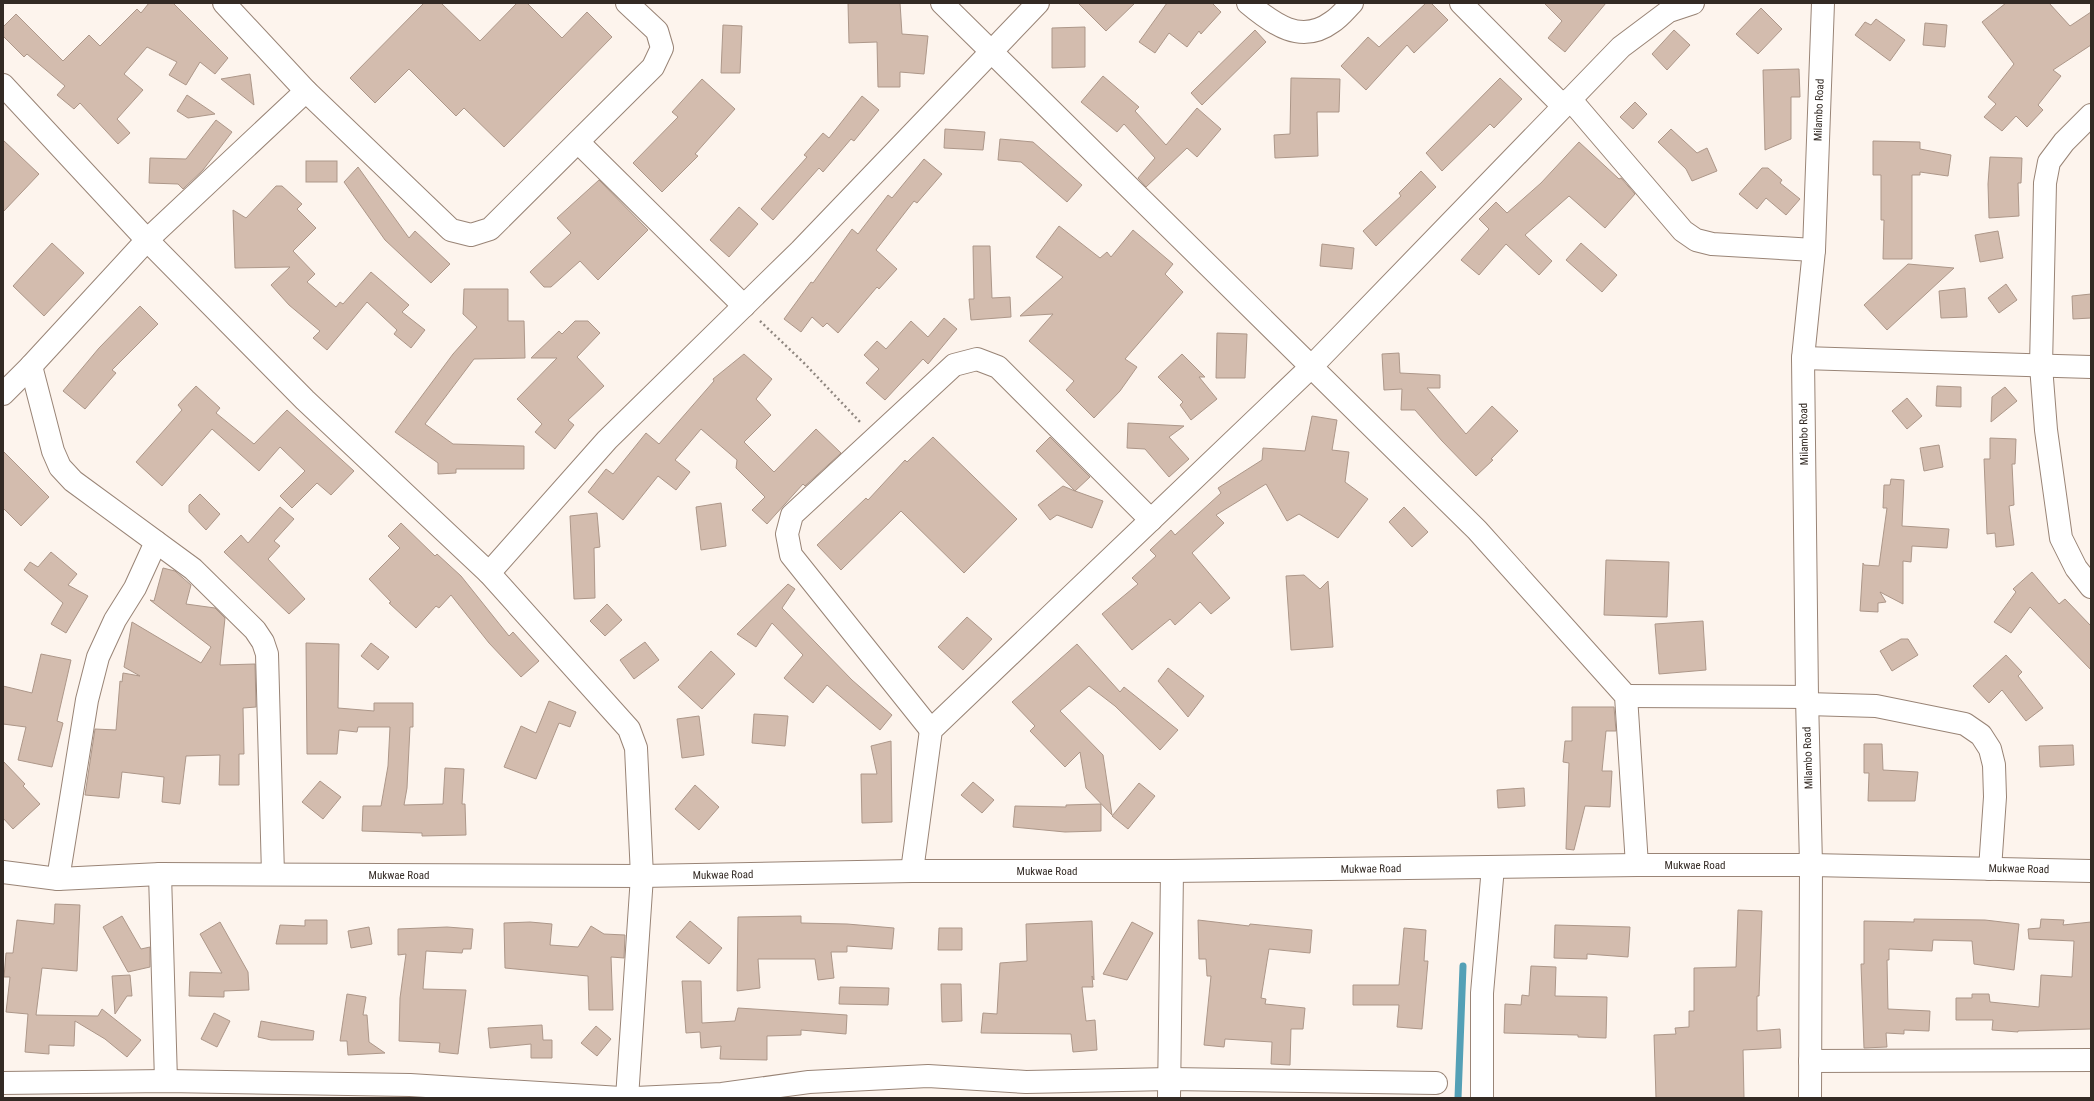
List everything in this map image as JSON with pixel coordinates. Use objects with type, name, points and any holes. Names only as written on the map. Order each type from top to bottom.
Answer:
[{"type":"street","points":[[224,3],[306,91],[451,230],[471,235],[490,229],[653,67],[662,48],[657,31],[627,3]]},
{"type":"street","points":[[942,3],[1477,530],[1626,696],[1637,865]]},
{"type":"street","points":[[489,573],[607,440],[800,251],[1038,3]]},
{"type":"street","points":[[1248,3],[1268,20],[1294,32],[1312,32],[1332,22],[1352,3]]},
{"type":"street","points":[[1461,3],[1567,103],[1683,231],[1696,240],[1712,244],[1814,250]]},
{"type":"street","points":[[912,871],[931,730],[1311,367],[1621,47],[1669,10],[1693,3]]},
{"type":"street","name":"Milambo Road","points":[[1810,1098],[1811,865],[1807,701],[1804,358],[1814,250],[1823,3]]},
{"type":"street","points":[[3,85],[147,240],[305,400],[489,573],[629,729],[636,748],[642,876],[627,1098]]},
{"type":"street","points":[[3,394],[31,366],[147,240],[306,91]]},
{"type":"street","points":[[2091,115],[2064,142],[2049,162],[2045,183],[2041,366],[2046,430],[2061,538],[2076,568],[2091,587]]},
{"type":"street","points":[[578,142],[744,306]]},
{"type":"street","points":[[1804,358],[2091,367]]},
{"type":"street","points":[[931,730],[791,555],[786,534],[792,515],[954,364],[977,359],[998,367],[1151,520]]},
{"type":"street","points":[[31,366],[52,451],[60,467],[74,481],[193,568],[255,630],[263,642],[267,654],[273,874]]},
{"type":"street","points":[[58,879],[87,700],[98,657],[115,620],[135,588],[156,542]]},
{"type":"street","points":[[1626,696],[1807,701],[1876,706],[1964,724],[1981,735],[1990,749],[1994,765],[1995,797],[1990,869]]},
{"type":"street","name":"Mukwae Road","points":[[3,872],[58,879],[160,874],[642,876],[912,871],[1172,871],[1637,865],[1811,865],[2091,871]]},
{"type":"street","points":[[1482,1098],[1482,994],[1493,867]]},
{"type":"street","points":[[1169,1088],[1172,871]]},
{"type":"street","points":[[160,874],[166,1081]]},
{"type":"street","points":[[1810,1061],[2091,1060]]},
{"type":"street","points":[[635,1098],[722,1094],[809,1082],[928,1076],[1169,1088],[1436,1083]]},
{"type":"street","points":[[3,1083],[166,1081],[410,1085],[621,1098]]},
{"type":"path","points":[[744,306],[804,363],[875,438]]},
{"type":"building","points":[[149,3],[173,3],[228,58],[215,74],[200,62],[186,85],[169,75],[177,62],[147,47],[124,74],[143,90],[117,119],[130,133],[118,144],[80,103],[74,109],[57,95],[65,86],[27,54],[24,57],[3,36],[3,27],[16,14],[63,61],[89,35],[100,46],[137,9],[141,13]]},
{"type":"building","points":[[424,3],[441,3],[480,41],[517,3],[527,3],[562,38],[587,12],[612,37],[504,147],[464,108],[456,116],[409,69],[375,103],[350,78]]},
{"type":"building","points":[[848,3],[900,3],[902,34],[928,36],[924,74],[900,72],[900,87],[878,87],[877,42],[849,43]]},
{"type":"building","points":[[1078,3],[1135,3],[1106,31]]},
{"type":"building","points":[[1167,3],[1212,3],[1221,12],[1201,34],[1199,31],[1187,47],[1169,33],[1155,53],[1139,42]]},
{"type":"building","points":[[1426,3],[1431,3],[1448,20],[1414,53],[1407,45],[1366,90],[1341,66],[1368,37],[1379,47]]},
{"type":"building","points":[[1544,3],[1606,3],[1565,52],[1548,38],[1562,21]]},
{"type":"building","points":[[2006,3],[2049,3],[2070,26],[2091,12],[2091,45],[2053,70],[2061,76],[2038,105],[2043,110],[2027,127],[2016,116],[2002,131],[1984,117],[1996,104],[1988,97],[2014,64],[1982,22]]},
{"type":"building","points":[[1761,8],[1782,29],[1758,54],[1736,34]]},
{"type":"building","points":[[1876,19],[1905,40],[1890,61],[1855,35],[1865,22],[1871,25]]},
{"type":"building","points":[[1925,23],[1947,25],[1945,47],[1923,45]]},
{"type":"building","points":[[723,25],[742,26],[740,73],[721,73]]},
{"type":"building","points":[[1085,27],[1085,67],[1052,68],[1052,28]]},
{"type":"building","points":[[1255,30],[1266,42],[1202,105],[1191,93]]},
{"type":"building","points":[[1674,30],[1690,45],[1667,70],[1652,54]]},
{"type":"building","points":[[1799,69],[1800,97],[1791,97],[1791,139],[1765,150],[1763,70]]},
{"type":"building","points":[[250,74],[254,105],[221,79]]},
{"type":"building","points":[[1103,76],[1139,107],[1135,111],[1166,145],[1197,108],[1221,129],[1197,157],[1187,148],[1146,187],[1138,178],[1155,158],[1124,124],[1117,132],[1081,102]]},
{"type":"building","points":[[1291,78],[1340,79],[1339,112],[1317,112],[1318,156],[1275,158],[1274,135],[1290,134]]},
{"type":"building","points":[[1500,78],[1522,99],[1494,128],[1490,124],[1442,171],[1426,153]]},
{"type":"building","points":[[702,79],[735,109],[695,154],[698,156],[662,192],[633,163],[678,117],[672,112]]},
{"type":"building","points":[[187,95],[215,114],[188,118],[177,111]]},
{"type":"building","points":[[862,96],[879,110],[854,141],[851,139],[823,172],[819,168],[773,220],[761,209],[807,157],[804,155],[823,133],[829,138]]},
{"type":"building","points":[[1635,102],[1647,114],[1633,129],[1620,117]]},
{"type":"building","points":[[216,120],[232,132],[203,170],[183,189],[178,184],[149,183],[150,158],[186,159]]},
{"type":"building","points":[[945,129],[985,132],[983,150],[944,148]]},
{"type":"building","points":[[1671,129],[1697,153],[1707,148],[1717,171],[1692,181],[1686,169],[1658,142]]},
{"type":"building","points":[[1000,139],[1033,142],[1082,185],[1067,202],[1021,162],[998,160]]},
{"type":"building","points":[[3,140],[39,174],[3,212]]},
{"type":"building","points":[[1873,141],[1920,142],[1920,149],[1951,155],[1948,176],[1920,172],[1920,175],[1912,175],[1912,259],[1883,259],[1884,220],[1881,220],[1881,175],[1873,175]]},
{"type":"building","points":[[1579,142],[1619,179],[1621,178],[1635,194],[1605,228],[1569,196],[1525,235],[1552,261],[1539,275],[1506,244],[1479,275],[1461,260],[1489,229],[1479,219],[1496,202],[1507,213],[1541,183]]},
{"type":"building","points":[[1990,157],[2022,158],[2021,183],[2018,183],[2019,216],[1989,218],[1988,184]]},
{"type":"building","points":[[924,159],[942,174],[917,203],[914,201],[876,250],[897,269],[879,289],[877,287],[838,333],[827,323],[823,327],[812,317],[801,332],[784,319],[811,282],[813,283],[852,229],[858,234],[888,195],[892,198]]},
{"type":"building","points":[[306,161],[337,161],[337,182],[306,182]]},
{"type":"building","points":[[358,167],[409,238],[415,231],[450,264],[431,283],[385,240],[344,182]]},
{"type":"building","points":[[1762,168],[1768,168],[1782,180],[1780,183],[1800,199],[1786,215],[1766,198],[1757,209],[1739,194]]},
{"type":"building","points":[[1421,171],[1436,187],[1376,246],[1363,231],[1401,196],[1399,193]]},
{"type":"building","points":[[599,180],[648,230],[598,280],[580,261],[551,287],[544,287],[530,272],[571,233],[557,218]]},
{"type":"building","points":[[276,186],[282,186],[302,204],[297,209],[316,228],[293,251],[315,274],[307,282],[336,307],[340,302],[343,304],[371,272],[409,305],[402,312],[425,330],[411,348],[394,334],[397,330],[367,302],[327,350],[313,338],[320,331],[289,305],[271,285],[290,267],[235,268],[233,210],[246,218]]},
{"type":"building","points":[[739,207],[758,224],[729,257],[710,240]]},
{"type":"building","points":[[1059,226],[1100,258],[1107,252],[1111,257],[1133,230],[1173,264],[1165,274],[1183,292],[1125,359],[1137,367],[1120,391],[1094,418],[1066,390],[1074,381],[1029,341],[1053,314],[1020,316],[1063,277],[1036,257]]},
{"type":"building","points":[[1998,231],[2003,258],[1980,262],[1975,235]]},
{"type":"building","points":[[52,243],[84,273],[44,316],[13,286]]},
{"type":"building","points":[[1581,243],[1617,275],[1602,292],[1566,260]]},
{"type":"building","points":[[1322,244],[1354,248],[1352,269],[1320,266]]},
{"type":"building","points":[[973,246],[990,246],[992,298],[1010,297],[1011,317],[971,320],[969,299],[974,299]]},
{"type":"building","points":[[1908,264],[1954,268],[1887,330],[1864,305]]},
{"type":"building","points":[[2006,284],[2017,300],[1999,313],[1988,298]]},
{"type":"building","points":[[1965,288],[1967,317],[1941,318],[1939,291]]},
{"type":"building","points":[[464,289],[508,289],[508,321],[524,321],[525,358],[474,359],[425,424],[453,444],[524,446],[524,469],[456,469],[456,473],[438,474],[438,463],[395,432],[453,354],[477,327],[463,314]]},
{"type":"building","points":[[2091,294],[2091,318],[2073,319],[2072,296]]},
{"type":"building","points":[[140,306],[158,324],[112,370],[116,373],[85,409],[63,391],[99,348]]},
{"type":"building","points":[[944,318],[957,329],[928,364],[923,359],[885,400],[866,383],[879,369],[864,355],[877,341],[886,349],[911,321],[928,337]]},
{"type":"building","points":[[575,321],[588,321],[600,333],[577,357],[604,386],[568,420],[574,425],[555,449],[535,432],[542,424],[517,399],[557,358],[531,358],[559,331],[562,334]]},
{"type":"building","points":[[1217,333],[1247,334],[1245,378],[1216,378]]},
{"type":"building","points":[[1399,353],[1400,373],[1440,375],[1440,388],[1427,388],[1466,434],[1492,406],[1518,431],[1491,459],[1493,460],[1476,476],[1442,441],[1415,410],[1401,410],[1402,389],[1384,390],[1382,354]]},
{"type":"building","points":[[744,354],[772,379],[756,399],[771,415],[744,442],[774,472],[816,429],[841,453],[805,486],[803,484],[767,524],[752,510],[765,497],[736,468],[737,460],[701,429],[675,460],[690,472],[676,490],[658,476],[623,520],[588,492],[606,469],[613,474],[646,433],[659,444],[714,381],[713,379]]},
{"type":"building","points":[[1182,354],[1205,377],[1199,377],[1217,399],[1191,420],[1180,405],[1183,402],[1158,377]]},
{"type":"building","points":[[196,386],[220,408],[216,413],[254,444],[287,410],[354,471],[331,495],[317,483],[292,508],[280,496],[305,471],[280,447],[259,471],[212,429],[162,486],[136,462],[182,410],[178,405]]},
{"type":"building","points":[[1937,386],[1961,387],[1961,407],[1936,406]]},
{"type":"building","points":[[2005,387],[2017,401],[1991,422],[1992,397]]},
{"type":"building","points":[[1907,398],[1922,416],[1907,429],[1892,411]]},
{"type":"building","points":[[1312,416],[1337,420],[1332,450],[1349,452],[1345,482],[1368,499],[1338,538],[1299,514],[1287,521],[1266,484],[1216,515],[1224,523],[1192,553],[1230,598],[1211,614],[1200,602],[1175,625],[1170,619],[1132,650],[1102,614],[1138,584],[1132,578],[1156,556],[1150,550],[1171,530],[1175,535],[1221,493],[1218,488],[1262,460],[1263,448],[1305,451]]},
{"type":"building","points":[[1128,423],[1184,426],[1169,437],[1189,459],[1169,477],[1145,449],[1127,448]]},
{"type":"building","points":[[933,437],[1017,519],[964,573],[901,511],[841,570],[817,545],[866,498],[868,500],[905,460],[907,462]]},
{"type":"building","points":[[1050,437],[1090,477],[1075,491],[1036,451]]},
{"type":"building","points":[[1990,438],[2016,439],[2015,464],[2012,464],[2014,505],[2009,506],[2014,545],[1996,547],[1995,533],[1987,534],[1984,459],[1990,459]]},
{"type":"building","points":[[1939,445],[1943,467],[1924,471],[1920,448]]},
{"type":"building","points":[[3,451],[49,497],[21,526],[3,508]]},
{"type":"building","points":[[1891,479],[1904,480],[1902,526],[1949,529],[1947,548],[1912,546],[1911,562],[1903,561],[1903,604],[1880,592],[1886,602],[1878,603],[1878,612],[1860,611],[1863,563],[1864,565],[1879,566],[1887,508],[1883,508],[1884,485],[1890,485]]},
{"type":"building","points":[[1063,486],[1103,501],[1092,528],[1057,515],[1050,520],[1038,505]]},
{"type":"building","points":[[200,494],[220,514],[206,530],[189,512],[189,505]]},
{"type":"building","points":[[721,503],[726,546],[701,550],[696,507]]},
{"type":"building","points":[[280,507],[294,519],[274,541],[280,546],[268,559],[305,599],[289,614],[224,552],[241,535],[248,543]]},
{"type":"building","points":[[1404,507],[1428,532],[1412,547],[1389,522]]},
{"type":"building","points":[[597,513],[600,547],[594,548],[595,598],[574,599],[570,516]]},
{"type":"building","points":[[401,523],[435,556],[437,554],[461,576],[509,636],[513,632],[539,661],[521,677],[489,643],[451,595],[439,608],[436,606],[416,628],[389,603],[391,602],[369,579],[400,548],[388,536]]},
{"type":"building","points":[[51,552],[77,574],[68,585],[88,596],[66,633],[51,624],[63,603],[24,570],[30,562],[38,567]]},
{"type":"building","points":[[1606,560],[1669,562],[1667,617],[1604,615]]},
{"type":"building","points":[[163,568],[175,571],[191,585],[186,604],[215,608],[225,618],[220,665],[255,664],[256,707],[243,708],[244,754],[239,754],[239,785],[219,785],[220,755],[186,756],[180,804],[162,802],[164,777],[122,772],[119,798],[85,795],[95,729],[116,730],[120,681],[122,682],[123,673],[140,676],[124,667],[132,622],[201,663],[211,647],[150,600],[154,601]]},
{"type":"building","points":[[2032,572],[2059,604],[2065,599],[2091,626],[2091,670],[2030,607],[2011,633],[1994,622],[2016,592],[2013,589]]},
{"type":"building","points":[[1304,575],[1320,589],[1328,581],[1333,647],[1291,650],[1286,576]]},
{"type":"building","points":[[788,584],[795,589],[782,608],[852,680],[892,715],[880,730],[827,685],[813,703],[784,678],[803,655],[772,623],[756,647],[737,634]]},
{"type":"building","points":[[607,604],[622,620],[605,636],[590,621]]},
{"type":"building","points":[[967,617],[992,639],[963,670],[938,647]]},
{"type":"building","points":[[1703,621],[1706,670],[1659,674],[1655,624]]},
{"type":"building","points":[[1901,639],[1908,639],[1918,655],[1892,671],[1880,651]]},
{"type":"building","points":[[645,642],[659,660],[634,679],[620,660]]},
{"type":"building","points":[[306,643],[339,644],[338,708],[374,711],[374,703],[413,703],[413,727],[410,727],[407,788],[404,805],[443,804],[445,768],[464,769],[462,804],[465,804],[466,835],[422,836],[422,833],[362,831],[363,806],[381,806],[388,766],[390,727],[358,727],[357,732],[339,730],[337,754],[307,754]]},
{"type":"building","points":[[371,643],[389,657],[378,670],[361,656]]},
{"type":"building","points":[[1077,644],[1120,692],[1124,687],[1178,730],[1160,750],[1115,706],[1089,686],[1060,711],[1103,755],[1112,815],[1086,788],[1080,752],[1065,767],[1030,731],[1035,726],[1012,702]]},
{"type":"building","points":[[711,651],[735,674],[702,709],[678,687]]},
{"type":"building","points":[[41,654],[71,660],[57,721],[63,723],[52,767],[18,760],[26,727],[3,724],[3,686],[32,693]]},
{"type":"building","points":[[2006,655],[2022,672],[2018,676],[2043,708],[2026,721],[2002,690],[1989,703],[1973,686]]},
{"type":"building","points":[[1168,668],[1204,696],[1188,717],[1158,681]]},
{"type":"building","points":[[549,701],[576,712],[570,727],[559,723],[536,779],[504,767],[521,726],[536,733]]},
{"type":"building","points":[[1572,707],[1614,707],[1616,731],[1606,731],[1602,771],[1612,771],[1610,807],[1585,806],[1574,850],[1566,849],[1569,763],[1563,762],[1565,741],[1572,741]]},
{"type":"building","points":[[754,714],[788,716],[785,746],[752,743]]},
{"type":"building","points":[[699,716],[704,755],[682,758],[677,719]]},
{"type":"building","points":[[891,741],[892,822],[862,823],[861,774],[877,774],[871,746]]},
{"type":"building","points":[[1864,744],[1882,744],[1883,770],[1918,772],[1915,801],[1868,801],[1869,773],[1864,773]]},
{"type":"building","points":[[2073,745],[2074,765],[2040,767],[2039,746]]},
{"type":"building","points":[[3,761],[25,784],[23,786],[40,804],[13,829],[3,818]]},
{"type":"building","points":[[320,781],[341,797],[323,819],[302,802]]},
{"type":"building","points":[[973,782],[994,800],[982,813],[961,795]]},
{"type":"building","points":[[1139,783],[1155,796],[1128,829],[1112,816]]},
{"type":"building","points":[[695,785],[719,807],[699,830],[675,809]]},
{"type":"building","points":[[1524,788],[1525,806],[1498,808],[1497,790]]},
{"type":"building","points":[[1101,804],[1101,831],[1065,832],[1013,827],[1015,806],[1066,807],[1066,805]]},
{"type":"building","points":[[55,904],[80,905],[77,971],[42,968],[36,1015],[98,1016],[102,1009],[141,1040],[127,1057],[105,1039],[75,1021],[74,1046],[49,1045],[49,1054],[25,1052],[28,1014],[6,1012],[10,977],[4,977],[6,953],[13,953],[17,920],[54,924]]},
{"type":"building","points":[[1738,910],[1762,911],[1759,996],[1757,996],[1757,1031],[1780,1029],[1781,1048],[1743,1050],[1744,1098],[1656,1098],[1654,1035],[1676,1034],[1675,1028],[1689,1027],[1689,1011],[1694,1011],[1694,968],[1736,967]]},
{"type":"building","points":[[122,916],[141,949],[150,947],[150,967],[128,972],[103,927]]},
{"type":"building","points":[[801,916],[801,923],[847,924],[894,928],[892,949],[847,946],[847,952],[831,952],[834,978],[818,980],[815,959],[758,959],[760,988],[737,991],[738,917]]},
{"type":"building","points":[[1914,919],[1985,920],[2019,924],[2014,970],[1974,964],[1972,941],[1933,940],[1932,951],[1889,949],[1889,960],[1887,960],[1888,1009],[1930,1011],[1929,1031],[1904,1030],[1904,1034],[1886,1033],[1887,1047],[1864,1048],[1861,964],[1864,964],[1864,921],[1914,922]]},
{"type":"building","points":[[2041,919],[2064,920],[2063,925],[2091,922],[2091,1029],[2018,1032],[1992,1030],[1993,1020],[1956,1020],[1956,998],[1972,998],[1972,994],[1989,994],[1990,1002],[2039,1007],[2041,975],[2072,977],[2074,941],[2029,939],[2028,929],[2040,928]]},
{"type":"building","points":[[305,920],[327,920],[327,944],[276,944],[280,925],[305,926]]},
{"type":"building","points":[[1198,920],[1249,926],[1250,924],[1312,930],[1310,953],[1269,949],[1261,998],[1266,999],[1265,1004],[1305,1008],[1303,1029],[1291,1029],[1290,1065],[1271,1064],[1272,1042],[1225,1039],[1224,1047],[1204,1045],[1211,976],[1207,976],[1206,959],[1199,959]]},
{"type":"building","points":[[690,921],[722,948],[709,964],[676,937]]},
{"type":"building","points":[[1092,921],[1093,987],[1082,987],[1086,1021],[1095,1020],[1097,1050],[1073,1052],[1071,1034],[981,1033],[983,1013],[997,1014],[1000,963],[1027,961],[1026,924]]},
{"type":"building","points":[[220,922],[248,972],[249,990],[224,991],[224,997],[189,996],[190,972],[222,973],[200,934]]},
{"type":"building","points":[[530,922],[552,924],[550,945],[578,947],[591,926],[604,934],[625,935],[624,958],[611,957],[613,1010],[589,1010],[588,976],[505,968],[504,923]]},
{"type":"building","points":[[1132,922],[1153,933],[1127,980],[1103,974]]},
{"type":"building","points":[[1555,925],[1630,927],[1628,957],[1587,954],[1587,959],[1554,958]]},
{"type":"building","points":[[369,927],[372,944],[351,948],[348,931]]},
{"type":"building","points":[[447,927],[473,929],[471,949],[463,949],[462,953],[426,951],[423,989],[466,990],[458,1054],[439,1052],[440,1043],[399,1041],[400,998],[406,954],[398,955],[398,929]]},
{"type":"building","points":[[939,928],[962,928],[962,950],[938,950]]},
{"type":"building","points":[[1404,928],[1426,930],[1424,961],[1428,961],[1422,1029],[1397,1027],[1399,1005],[1353,1005],[1353,985],[1399,985]]},
{"type":"building","points":[[1531,966],[1556,967],[1555,996],[1607,997],[1606,1038],[1578,1037],[1578,1035],[1504,1033],[1505,1004],[1521,1005],[1522,995],[1529,996]]},
{"type":"building","points":[[130,975],[132,996],[127,996],[115,1014],[112,976]]},
{"type":"building","points":[[682,981],[701,981],[702,1023],[735,1021],[738,1008],[847,1015],[846,1034],[801,1030],[801,1035],[767,1036],[767,1060],[720,1059],[721,1046],[701,1048],[700,1032],[686,1033]]},
{"type":"building","points":[[941,984],[961,984],[962,1021],[942,1022]]},
{"type":"building","points":[[840,987],[889,988],[888,1005],[839,1004]]},
{"type":"building","points":[[347,994],[366,997],[363,1015],[367,1015],[369,1042],[385,1053],[348,1055],[347,1041],[340,1041]]},
{"type":"building","points":[[214,1013],[230,1021],[217,1047],[201,1039]]},
{"type":"building","points":[[261,1021],[314,1031],[313,1040],[271,1040],[258,1037]]},
{"type":"building","points":[[542,1025],[543,1040],[552,1040],[552,1058],[531,1058],[531,1044],[490,1048],[488,1028]]},
{"type":"building","points":[[596,1026],[611,1039],[597,1056],[581,1043]]},
{"type":"waterway","points":[[1458,1098],[1463,966]]}]
